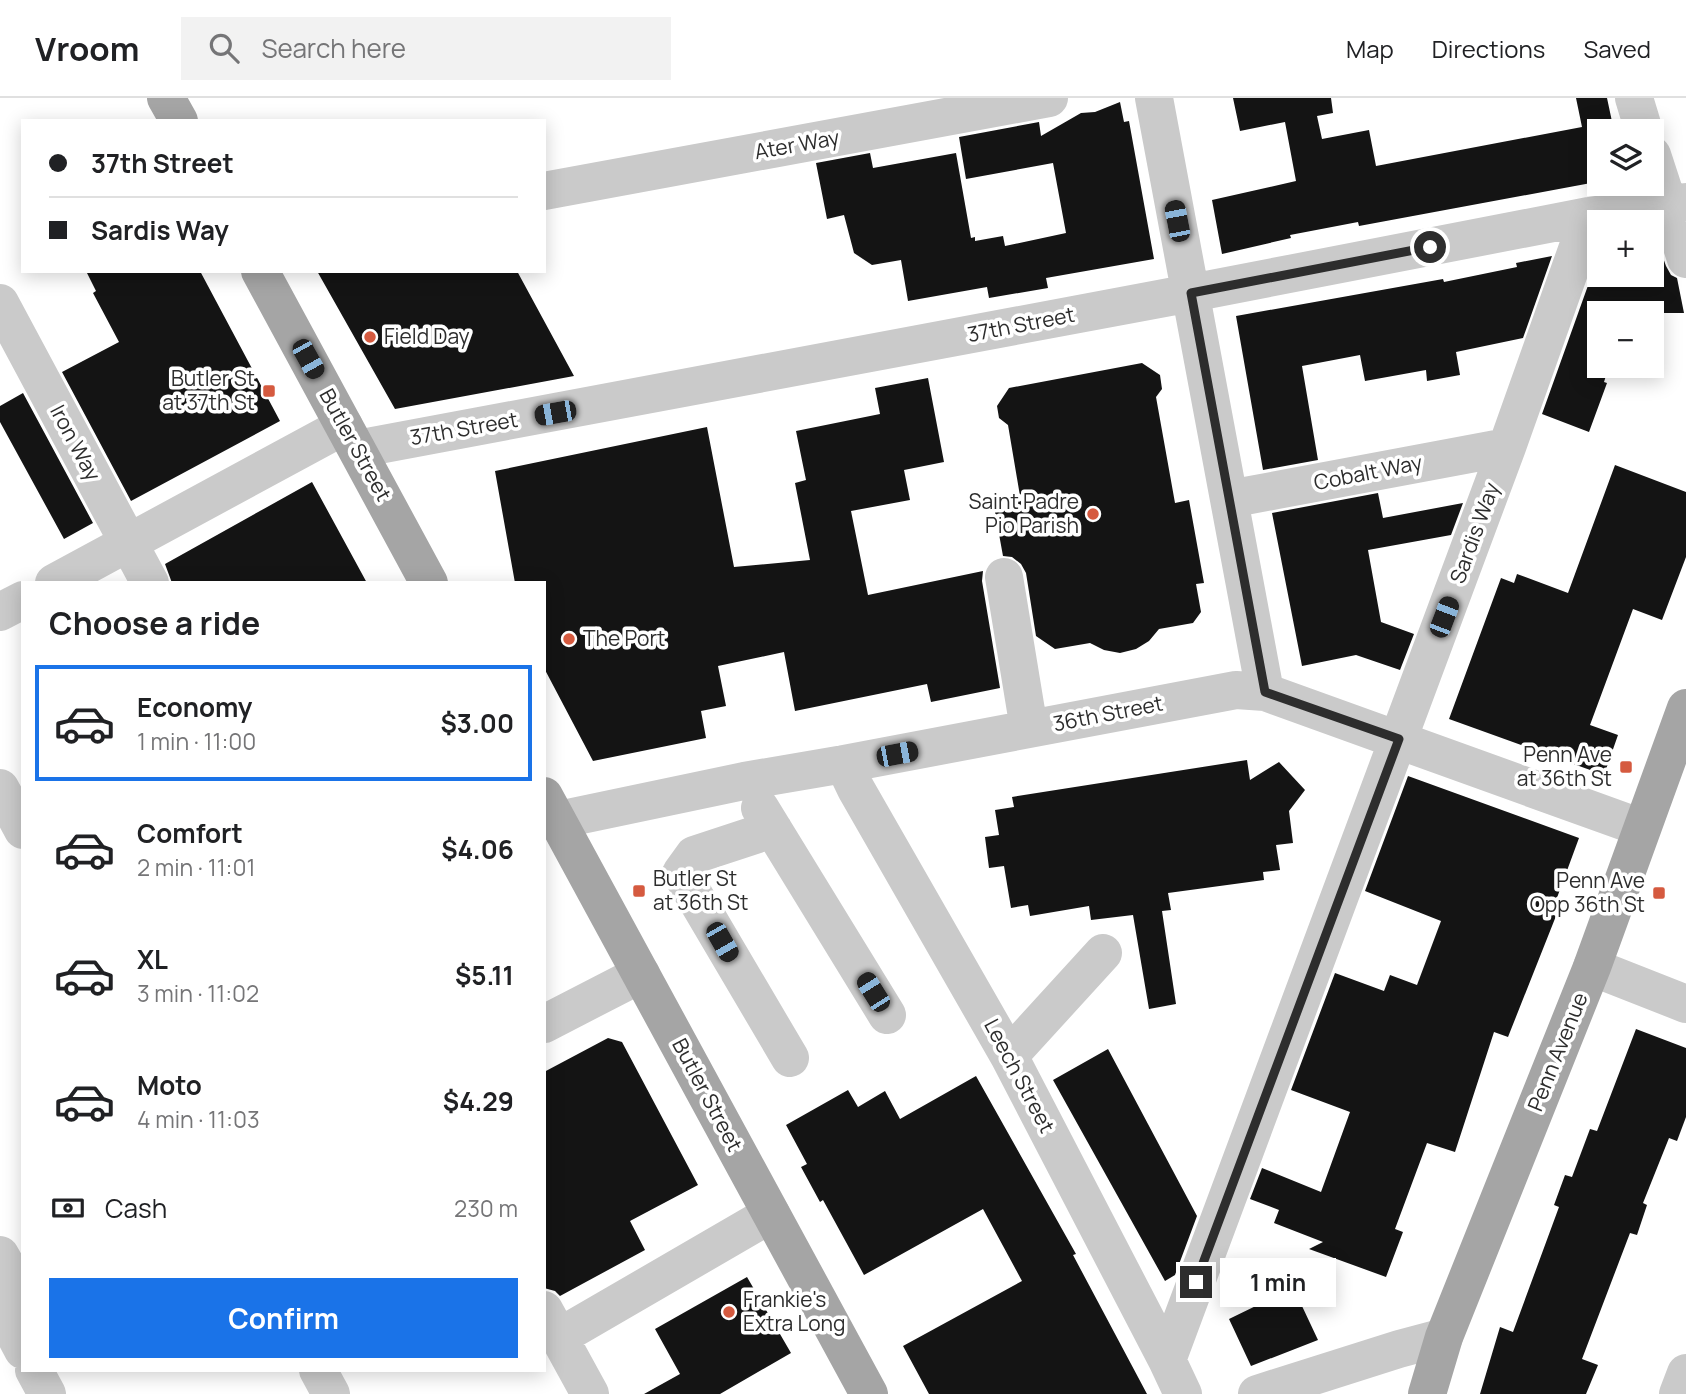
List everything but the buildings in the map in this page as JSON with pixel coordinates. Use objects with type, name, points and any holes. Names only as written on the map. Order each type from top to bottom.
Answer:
[{"type":"main road","points":[[166,98],[178,119]]},
{"type":"main road","name":"Butler Street","points":[[261,273],[428,581]]},
{"type":"main road","name":"Penn Avenue","points":[[1427,1394],[1444,1338],[1592,967],[1686,708]]},
{"type":"main road","name":"Butler Street","points":[[551,808],[869,1394]]},
{"type":"street","name":"Ater Way","points":[[546,191],[1049,98]]},
{"type":"street","points":[[1154,98],[1265,692]]},
{"type":"street","points":[[1634,98],[1640,119]]},
{"type":"street","points":[[1664,178],[1678,204],[1686,259]]},
{"type":"street","name":"37th Street","points":[[1634,210],[1678,204]]},
{"type":"street","name":"37th Street","points":[[58,581],[128,542],[350,437],[1191,293],[1587,216]]},
{"type":"street","name":"Sardis Way","points":[[1167,1360],[1507,447],[1587,222]]},
{"type":"street","name":"Iron Way","points":[[0,303],[13,359],[128,542],[149,581]]},
{"type":"street","name":"Cobalt Way","points":[[1229,499],[1507,447]]},
{"type":"street","points":[[1004,577],[1029,729]]},
{"type":"street","points":[[0,612],[21,601]]},
{"type":"street","name":"36th Street","points":[[551,808],[844,764],[1236,690],[1265,692],[1642,828]]},
{"type":"street","name":"Leech Street","points":[[844,764],[1009,1056],[1183,1394]]},
{"type":"street","points":[[744,780],[887,1015]]},
{"type":"street","points":[[0,788],[21,826]]},
{"type":"street","points":[[773,829],[694,855],[681,873],[790,1058]]},
{"type":"street","points":[[1009,1056],[1103,953]]},
{"type":"street","points":[[1592,967],[1686,1004]]},
{"type":"street","points":[[546,1023],[641,974]]},
{"type":"street","points":[[590,1394],[552,1324],[771,1214]]},
{"type":"street","points":[[0,1255],[12,1276],[13,1326]]},
{"type":"street","points":[[1257,1394],[1399,1349],[1444,1338]]},
{"type":"street","points":[[35,1372],[47,1394]]},
{"type":"street","points":[[319,1372],[331,1394]]},
{"type":"street","points":[[1678,1394],[1686,1373]]},
{"type":"place","name":"Field Day","points":[[370,337]]},
{"type":"place","name":"Butler St at 37th St","points":[[269,391]]},
{"type":"place","name":"Saint Padre Pio Parish","points":[[1093,514]]},
{"type":"place","name":"The Port","points":[[569,639]]},
{"type":"place","name":"Penn Ave at 36th St","points":[[1626,767]]},
{"type":"place","name":"Butler St at 36th St","points":[[639,891]]},
{"type":"place","name":"Penn Ave Opp 36th St","points":[[1659,893]]},
{"type":"place","name":"Frankie's Extra Long","points":[[729,1312]]},
{"type":"route","points":[[1196,1282],[1399,739],[1265,692],[1191,293],[1430,247]]}]
